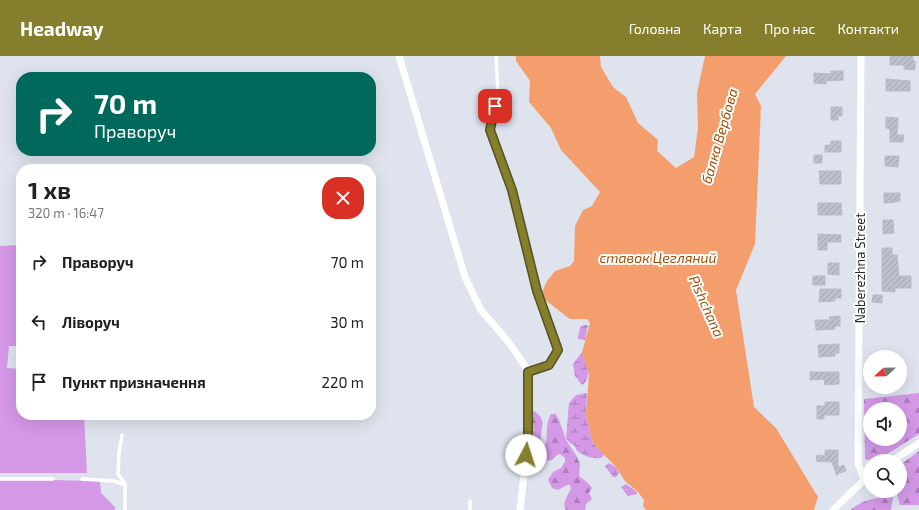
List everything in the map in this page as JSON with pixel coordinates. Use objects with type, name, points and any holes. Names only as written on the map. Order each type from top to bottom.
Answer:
[{"type":"street","points":[[399,56],[465,277],[481,310],[510,344],[528,372],[528,442],[520,510]]},
{"type":"street","name":"Naberezhna Street","points":[[861,56],[858,463],[863,471]]},
{"type":"street","points":[[902,454],[919,443]]},
{"type":"street","name":"Naberezhna Street","points":[[833,510],[863,482]]},
{"type":"lane","points":[[496,56],[498,94],[490,130],[512,190],[537,291],[558,350],[549,365],[528,372]]},
{"type":"lane","points":[[122,435],[118,474],[125,484],[125,510]]},
{"type":"lane","points":[[0,479],[53,479]]},
{"type":"lane","points":[[82,479],[114,481],[125,484]]},
{"type":"lane","points":[[470,501],[470,510]]},
{"type":"green space","points":[[16,245],[16,346],[9,346],[7,368],[16,369],[16,420],[84,420],[87,473],[0,473],[0,246]]},
{"type":"green space","points":[[588,325],[585,340],[578,339],[580,327]]},
{"type":"green space","points":[[582,352],[588,374],[586,382],[582,385],[575,376],[573,364]]},
{"type":"green space","points":[[587,393],[586,415],[593,443],[604,455],[601,458],[591,458],[585,456],[577,451],[575,446],[566,438],[569,403],[576,395]]},
{"type":"green space","points":[[919,393],[919,434],[907,442],[907,402],[864,402],[864,399]]},
{"type":"green space","points":[[534,411],[542,419],[542,446],[536,450],[530,439],[534,429],[531,424],[531,414]]},
{"type":"green space","points":[[551,414],[556,414],[566,440],[576,455],[580,464],[579,476],[592,488],[589,493],[592,499],[586,504],[585,510],[566,510],[564,505],[571,488],[569,484],[558,490],[552,488],[548,480],[553,472],[561,468],[565,462],[565,458],[560,454],[552,460],[545,461],[542,456],[542,451],[546,443],[547,425]]},
{"type":"green space","points":[[865,446],[900,446],[887,454],[865,454]]},
{"type":"green space","points":[[919,451],[919,505],[900,505],[898,498],[907,498],[907,460]]},
{"type":"green space","points":[[609,463],[616,467],[619,473],[616,477],[613,477],[605,466]]},
{"type":"green space","points":[[0,479],[100,481],[101,493],[115,507],[115,510],[0,510]]},
{"type":"green space","points":[[626,484],[637,492],[637,494],[628,496],[621,487]]},
{"type":"green space","points":[[893,498],[891,510],[850,510],[870,499]]},
{"type":"water","name":"ставок Цегляний","points":[[516,56],[600,56],[601,67],[613,87],[626,97],[638,123],[658,140],[657,151],[676,168],[694,157],[698,128],[697,93],[705,56],[786,56],[755,94],[761,106],[755,244],[736,290],[754,407],[776,428],[818,497],[814,510],[646,510],[643,506],[644,500],[638,492],[625,481],[616,467],[593,443],[586,415],[589,375],[582,352],[590,323],[587,319],[570,319],[544,299],[542,292],[547,281],[555,271],[570,266],[574,261],[575,226],[583,210],[592,206],[600,192],[561,150],[551,128],[529,102],[530,81],[516,61]]},
{"type":"building","points":[[890,56],[913,56],[913,61],[915,61],[915,70],[904,69],[904,65],[890,65]]},
{"type":"building","points":[[831,71],[843,71],[843,80],[826,81],[826,84],[814,83],[814,73],[831,74]]},
{"type":"building","points":[[886,79],[910,81],[910,91],[886,91]]},
{"type":"building","points":[[831,107],[842,107],[842,116],[838,116],[838,120],[831,120]]},
{"type":"building","points":[[886,117],[898,118],[897,135],[904,135],[903,142],[890,142],[890,129],[886,128]]},
{"type":"building","points":[[831,141],[841,141],[841,152],[825,152],[825,145],[831,145]]},
{"type":"building","points":[[814,155],[822,155],[822,163],[814,163]]},
{"type":"building","points":[[885,156],[899,156],[898,167],[885,166]]},
{"type":"building","points":[[819,171],[841,171],[841,184],[820,184]]},
{"type":"building","points":[[884,193],[900,193],[900,201],[884,203]]},
{"type":"building","points":[[818,203],[841,203],[842,215],[818,215]]},
{"type":"building","points":[[883,220],[893,220],[894,233],[883,234]]},
{"type":"building","points":[[818,234],[841,235],[841,242],[827,242],[827,250],[818,250]]},
{"type":"building","points":[[882,248],[892,248],[892,255],[897,255],[899,276],[911,276],[911,288],[895,288],[895,292],[882,291]]},
{"type":"building","points":[[828,263],[839,263],[839,275],[828,274]]},
{"type":"building","points":[[813,276],[825,276],[825,285],[813,285]]},
{"type":"building","points":[[820,289],[841,289],[841,298],[835,298],[835,301],[819,302]]},
{"type":"building","points":[[873,295],[882,295],[882,303],[872,302]]},
{"type":"building","points":[[840,316],[840,326],[835,326],[835,329],[816,330],[815,320],[830,320],[829,317]]},
{"type":"building","points":[[839,344],[839,353],[835,353],[835,356],[819,357],[818,345]]},
{"type":"building","points":[[810,372],[839,372],[839,384],[825,385],[824,379],[810,380]]},
{"type":"building","points":[[825,402],[839,402],[839,415],[824,415],[824,419],[817,419],[817,406],[825,406]]},
{"type":"building","points":[[825,450],[838,450],[838,467],[844,465],[846,471],[837,474],[837,476],[832,462],[816,461],[817,455],[825,456]]},
{"type":"route","points":[[495,106],[490,130],[512,190],[537,291],[558,350],[549,365],[528,372],[528,442],[526,455]]},
{"type":"water label","name":"балка Вербова","points":[[719,136]]},
{"type":"water label","name":"Pishchana","points":[[707,306]]}]
